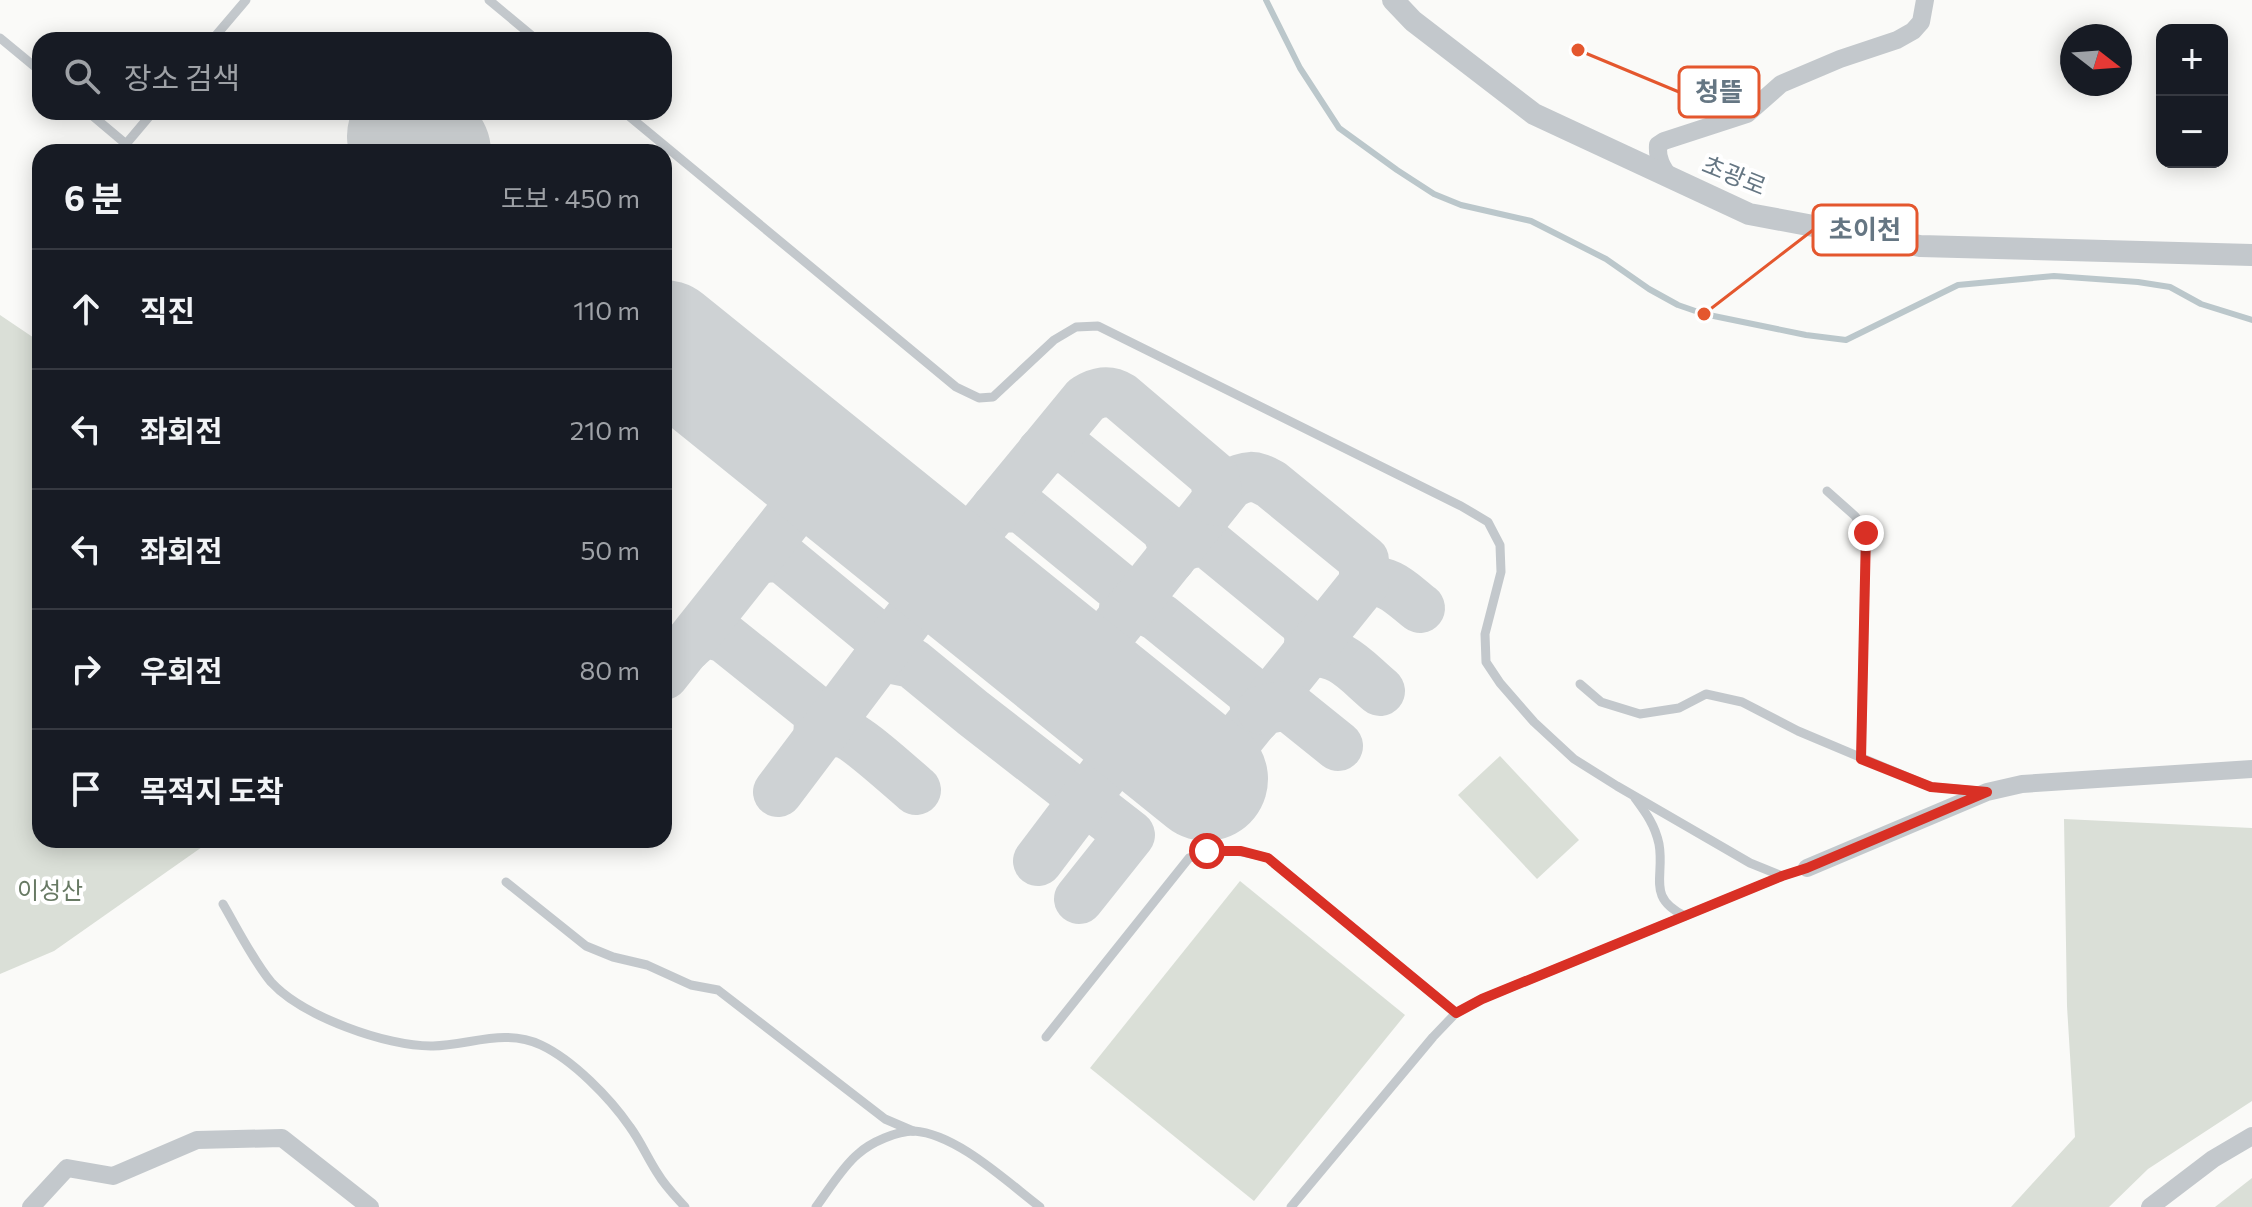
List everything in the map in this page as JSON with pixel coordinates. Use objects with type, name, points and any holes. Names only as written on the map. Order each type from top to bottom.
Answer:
[{"type":"street","name":"초광로","points":[[1393,0],[1413,21],[1534,114],[1749,214],[1920,246],[2252,255]]},
{"type":"street","points":[[1670,178],[1661,167],[1658,145],[1747,114],[1781,84],[1840,59],[1897,40],[1921,22],[1925,0]]},
{"type":"street","points":[[1807,868],[1987,792],[2022,784],[2252,769]]},
{"type":"street","points":[[2150,1207],[2213,1159],[2252,1136]]},
{"type":"street","points":[[31,1207],[67,1168],[113,1176],[197,1140],[282,1138],[370,1207]]},
{"type":"lane","points":[[219,32],[246,0]]},
{"type":"lane","points":[[489,0],[527,32]]},
{"type":"lane","points":[[0,38],[32,64]]},
{"type":"lane","points":[[98,120],[126,144],[146,120]]},
{"type":"lane","points":[[634,120],[663,144]]},
{"type":"lane","points":[[672,152],[956,387],[979,398],[993,397],[1054,340],[1076,327],[1098,326],[1488,522],[1500,545],[1501,572],[1485,634],[1486,662],[1500,683],[1534,722],[1574,759],[1750,863],[1782,876]]},
{"type":"lane","points":[[1827,491],[1855,516],[1866,533],[1861,759]]},
{"type":"lane","points":[[1580,684],[1601,702],[1640,714],[1679,708],[1706,694],[1742,702],[1861,759],[1931,787],[1987,792]]},
{"type":"lane","points":[[1633,795],[1654,825],[1660,849],[1660,893],[1666,904],[1685,916]]},
{"type":"lane","points":[[1046,1037],[1189,858],[1207,851],[1241,851],[1268,858],[1456,1013]]},
{"type":"lane","points":[[1291,1207],[1456,1013],[1482,999],[1807,868]]},
{"type":"lane","points":[[506,882],[586,946],[613,957],[647,965],[691,985],[718,990],[885,1119],[942,1139],[970,1154],[1040,1207]]},
{"type":"lane","points":[[223,904],[269,979],[294,1001],[322,1017],[359,1031],[415,1045],[432,1046],[500,1037],[526,1039],[561,1057],[600,1091],[630,1126],[660,1178],[685,1207]]},
{"type":"lane","points":[[816,1207],[857,1154],[893,1135],[913,1131]]},
{"type":"green space","name":"이성산","points":[[0,315],[32,337],[32,848],[201,848],[54,951],[0,974]]},
{"type":"green space","points":[[1500,756],[1579,840],[1537,879],[1458,795]]},
{"type":"green space","points":[[2064,819],[2252,828],[2252,1101],[2148,1169],[2109,1207],[2011,1207],[2075,1137],[2067,1006]]},
{"type":"green space","points":[[1240,881],[1405,1015],[1254,1201],[1090,1068]]},
{"type":"green space","points":[[2252,1178],[2252,1207],[2215,1207]]},
{"type":"waterway","points":[[1266,0],[1300,68],[1339,128],[1397,170],[1434,194],[1461,205],[1531,221],[1606,259],[1678,305],[1704,314],[1846,340],[1958,285],[2054,276],[2170,287],[2201,304],[2252,320]]},
{"type":"taxiway","points":[[778,792],[946,569],[1086,399],[1103,392],[1121,397],[1214,476],[1216,501]]},
{"type":"taxiway","points":[[1042,452],[1057,447],[1068,449],[1166,529],[1172,543],[1171,558]]},
{"type":"taxiway","points":[[672,665],[825,472]]},
{"type":"taxiway","points":[[1077,675],[1230,484],[1250,477],[1271,484],[1364,560],[1364,583],[1206,779]]},
{"type":"taxiway","points":[[996,508],[1017,507],[1027,512],[1121,589],[1125,600],[1123,617]]},
{"type":"taxiway","points":[[1180,547],[1195,542],[1209,544],[1304,622],[1310,635],[1308,652],[1339,658],[1380,691]]},
{"type":"taxiway","points":[[756,559],[775,557],[785,560],[876,635],[881,656]]},
{"type":"taxiway","points":[[1364,583],[1388,585],[1420,608]]},
{"type":"taxiway","points":[[1123,617],[1141,610],[1160,618],[1250,691],[1256,718]]},
{"type":"taxiway","points":[[687,647],[704,635],[725,638],[815,710],[819,722],[818,738]]},
{"type":"taxiway","points":[[876,662],[888,658],[912,663],[1130,835],[1079,899]]},
{"type":"taxiway","points":[[1262,710],[1282,706],[1292,709],[1338,746]]},
{"type":"taxiway","points":[[1038,861],[1140,726]]},
{"type":"taxiway","points":[[818,738],[833,732],[850,736],[916,790]]},
{"type":"runway","points":[[409,136],[419,144]]},
{"type":"runway","points":[[672,348],[1206,779]]},
{"type":"place","name":"청뜰","points":[[1578,50]]},
{"type":"place","name":"초이천","points":[[1704,314]]},
{"type":"route","points":[[1207,851],[1241,851],[1268,858],[1456,1013],[1482,999],[1987,792],[1931,787],[1861,759],[1866,533]]}]
